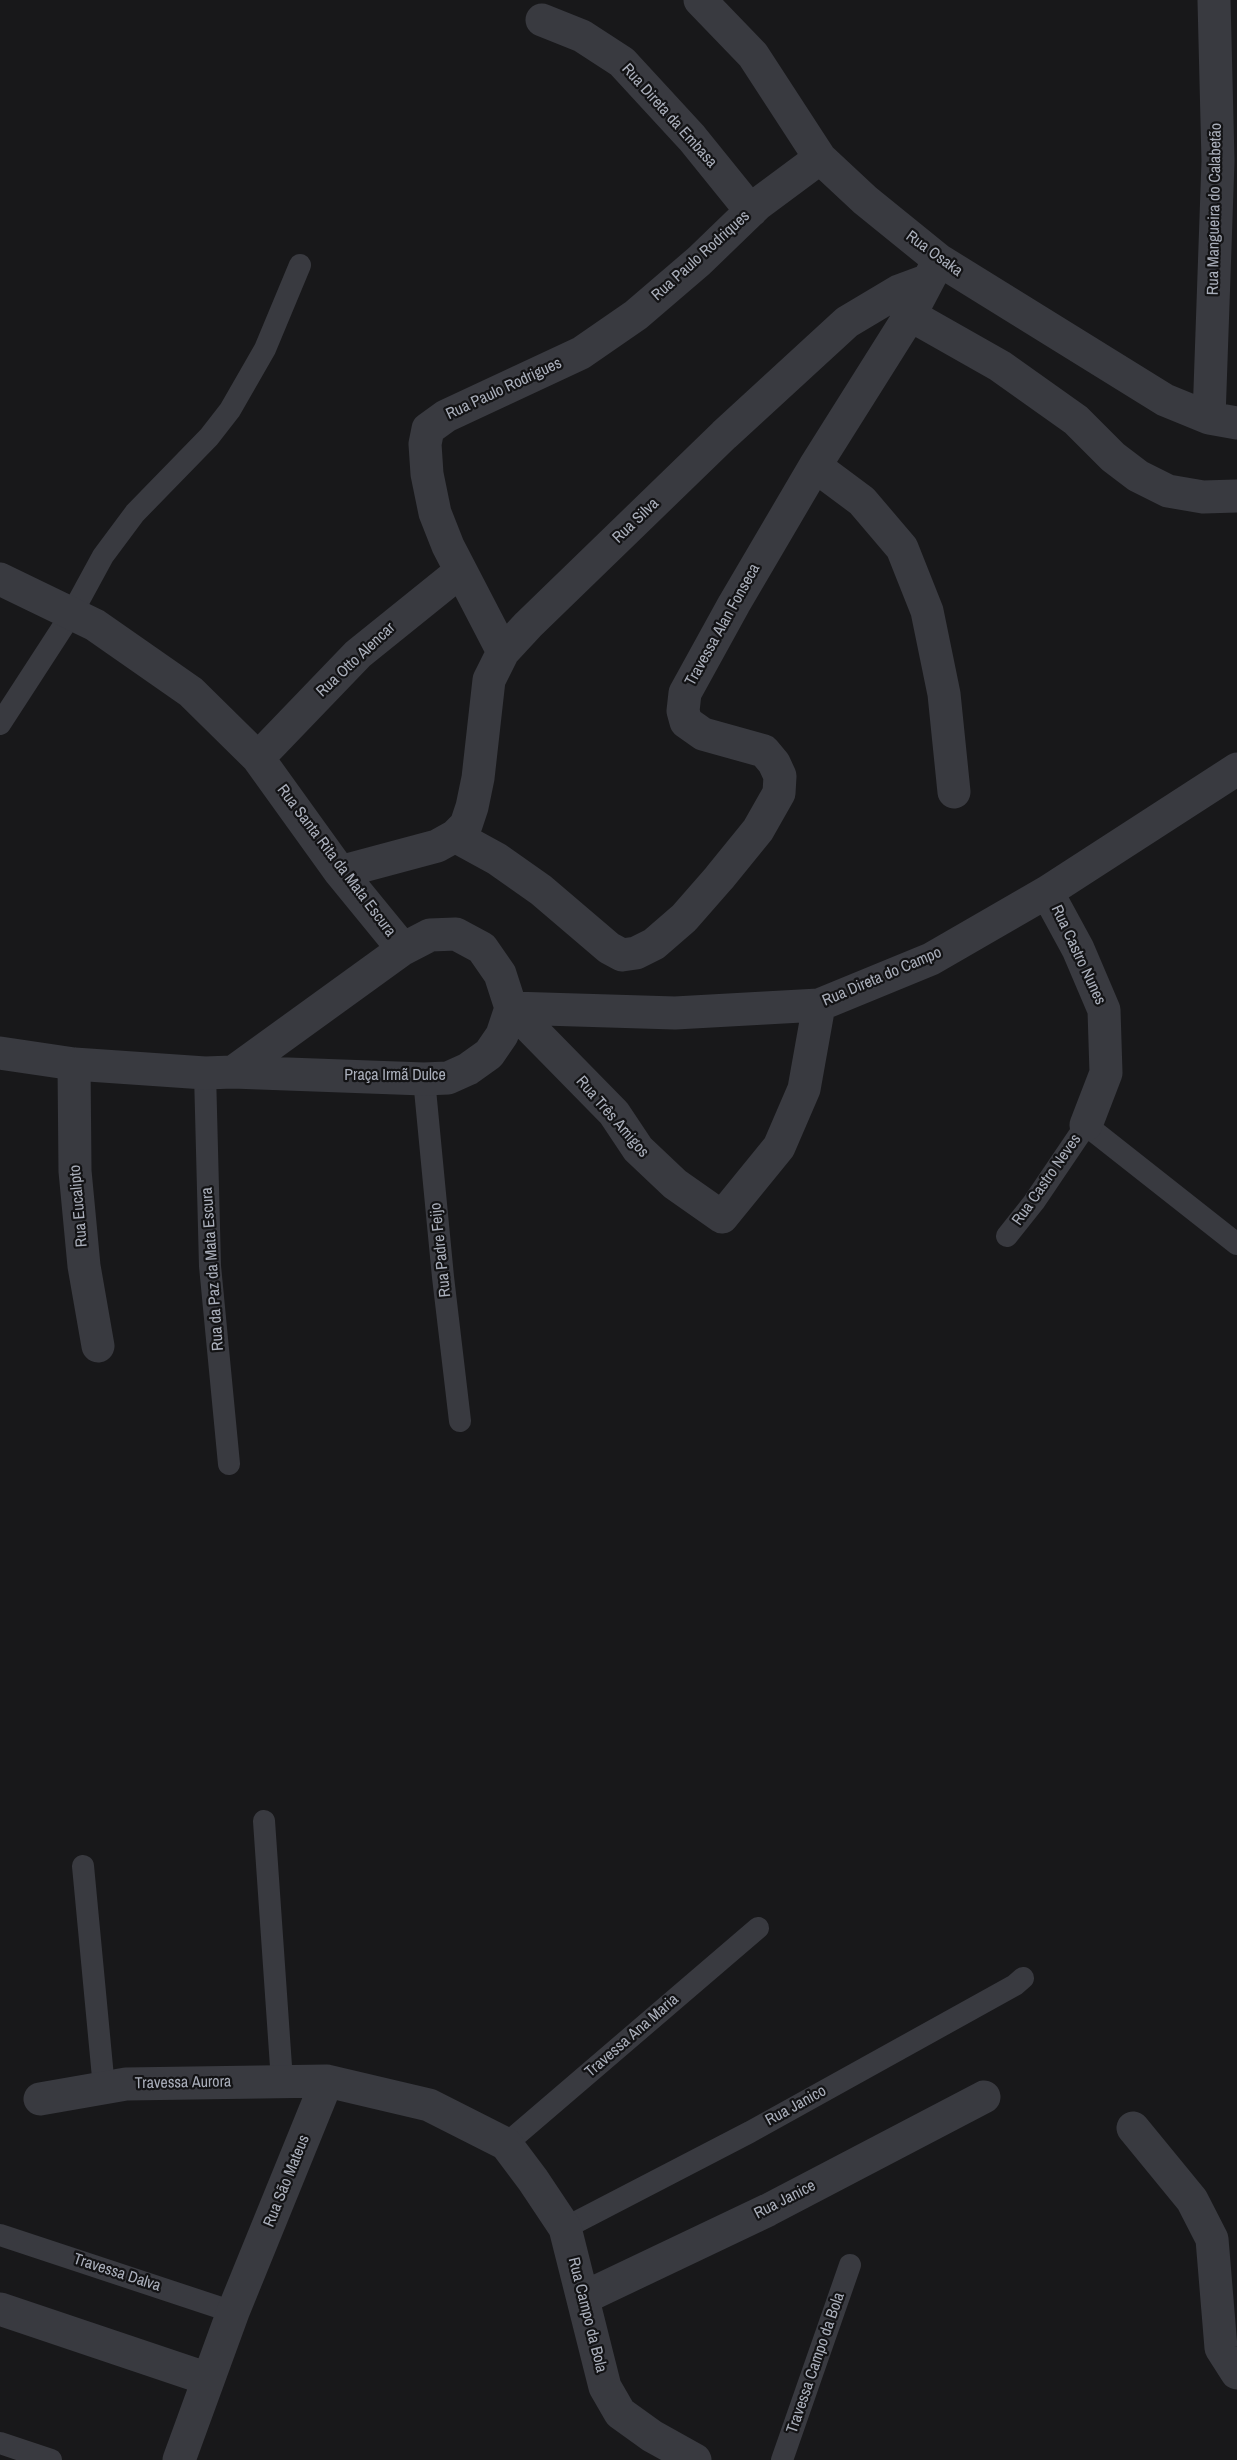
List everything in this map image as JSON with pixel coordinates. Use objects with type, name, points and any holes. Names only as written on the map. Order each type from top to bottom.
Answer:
[{"type":"street","name":"Rua Osaka","points":[[700,0],[753,55],[820,158],[865,200],[933,271],[1165,400],[1223,421]]},
{"type":"street","name":"Rua Mangueira do Calabetão","points":[[1214,0],[1223,421]]},
{"type":"street","name":"Rua Direta da Embasa","points":[[542,20],[582,36],[622,62],[692,138],[751,211]]},
{"type":"street","name":"Rua Paulo Rodriques","points":[[581,353],[636,315],[699,261],[751,211],[820,158]]},
{"type":"street","name":"Travessa Alan Fonseca","points":[[456,836],[497,859],[541,890],[609,948],[622,955],[636,953],[654,944],[684,918],[720,878],[758,830],[778,793],[780,776],[774,763],[764,751],[703,734],[686,722],[683,711],[685,693],[815,466],[910,315],[933,271]]},
{"type":"street","name":"Rua Silva","points":[[456,836],[466,825],[472,807],[478,778],[489,680],[503,652],[528,624],[724,435],[847,322],[933,271]]},
{"type":"street","points":[[910,315],[1000,366],[1076,420],[1113,457],[1138,476],[1168,491],[1203,498],[1237,496]]},
{"type":"street","name":"Rua Paulo Rodrigues","points":[[461,571],[435,513],[427,474],[425,444],[428,429],[446,416],[581,353]]},
{"type":"street","points":[[815,466],[862,501],[902,548],[927,611],[944,694],[954,792]]},
{"type":"street","points":[[461,571],[503,652]]},
{"type":"street","name":"Rua Otto Alencar","points":[[258,758],[358,654],[461,571]]},
{"type":"street","name":"Rua Santa Rita da Mata Escura","points":[[0,579],[95,625],[191,693],[258,758],[340,872],[403,949],[219,1073]]},
{"type":"street","name":"Rua Direta do Campo","points":[[511,1008],[675,1013],[819,1005],[931,959],[1047,892],[1237,769]]},
{"type":"street","points":[[340,872],[437,846],[456,836]]},
{"type":"street","name":"Rua Castro Nunes","points":[[1047,892],[1078,949],[1104,1010],[1106,1072],[1086,1125]]},
{"type":"street","points":[[403,949],[430,935],[456,934],[465,938],[483,948],[500,974],[511,1008]]},
{"type":"street","name":"Rua Três Amigos","points":[[511,1008],[614,1113],[638,1149],[675,1184],[722,1217],[778,1147],[804,1089],[819,1005]]},
{"type":"street","name":"Praça Irmã Dulce","points":[[219,1073],[448,1078],[468,1070],[489,1054],[502,1035],[511,1008]]},
{"type":"street","points":[[0,1053],[74,1064],[219,1073]]},
{"type":"street","name":"Rua Eucalipto","points":[[74,1064],[75,1171],[78,1206],[84,1266],[99,1346]]},
{"type":"street","points":[[327,2081],[429,2105],[506,2144]]},
{"type":"street","name":"Travessa Aurora","points":[[40,2099],[126,2084],[327,2081]]},
{"type":"street","name":"Rua São Mateus","points":[[179,2460],[233,2312],[327,2081]]},
{"type":"street","name":"Rua Janice","points":[[583,2298],[768,2210],[984,2097]]},
{"type":"street","points":[[1133,2128],[1192,2200],[1212,2240],[1221,2348],[1237,2373]]},
{"type":"street","name":"Rua Campo da Bola","points":[[506,2144],[565,2228],[605,2387],[620,2413],[652,2436],[695,2460]]},
{"type":"street","points":[[0,2309],[208,2379]]},
{"type":"lane","points":[[0,724],[72,613],[103,556],[135,513],[209,438],[230,410],[265,349],[300,265]]},
{"type":"lane","name":"Rua da Paz da Mata Escura","points":[[219,1073],[210,1266],[229,1464]]},
{"type":"lane","name":"Rua Padre Feijo","points":[[424,1079],[460,1421]]},
{"type":"lane","points":[[1086,1125],[1237,1244]]},
{"type":"lane","name":"Rua Castro Neves","points":[[1007,1236],[1034,1202],[1086,1125]]},
{"type":"lane","points":[[264,1821],[282,2080]]},
{"type":"lane","points":[[83,1866],[104,2088]]},
{"type":"lane","name":"Travessa Ana Maria","points":[[506,2144],[758,1928]]},
{"type":"lane","name":"Rua Janico","points":[[565,2228],[750,2132],[1015,1985],[1023,1978]]},
{"type":"lane","name":"Travessa Dalva","points":[[0,2235],[233,2312]]},
{"type":"lane","name":"Travessa Campo da Bola","points":[[782,2460],[850,2265]]},
{"type":"lane","points":[[0,2443],[51,2460]]}]
